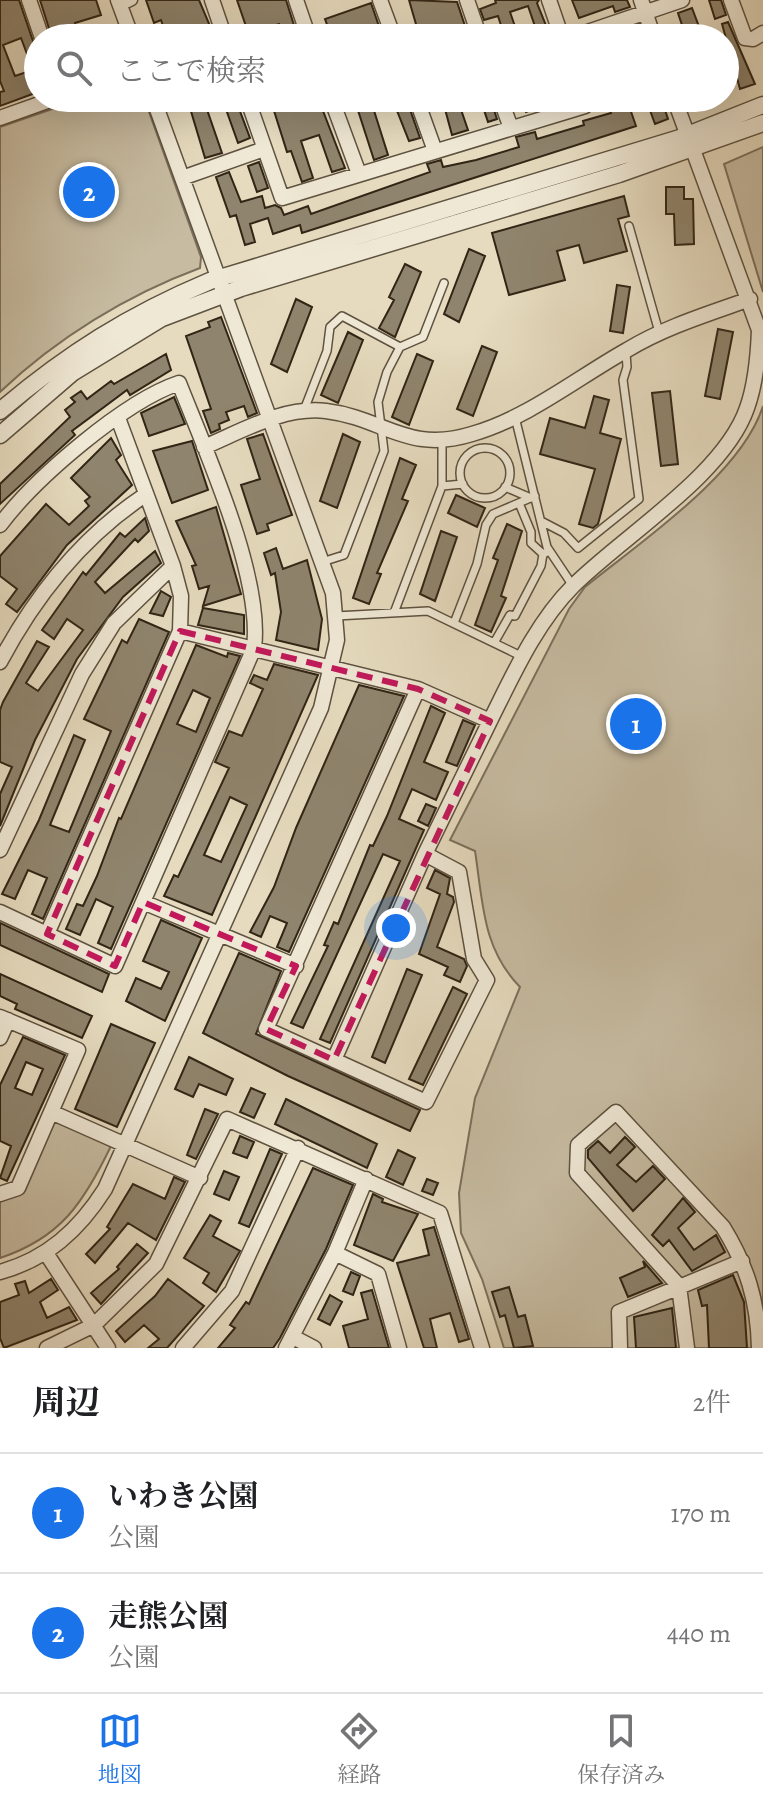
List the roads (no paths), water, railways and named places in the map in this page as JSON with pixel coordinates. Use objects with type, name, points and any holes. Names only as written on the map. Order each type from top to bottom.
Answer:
[{"type":"street","points":[[29,0],[37,24]]},
{"type":"street","points":[[212,0],[220,24]]},
{"type":"street","points":[[296,0],[304,24]]},
{"type":"street","points":[[380,0],[389,24]]},
{"type":"street","points":[[467,0],[475,24]]},
{"type":"street","points":[[549,0],[557,24]]},
{"type":"street","points":[[602,24],[643,6],[682,0]]},
{"type":"street","points":[[731,0],[745,38],[753,39],[763,33]]},
{"type":"street","points":[[126,1],[130,24]]},
{"type":"street","points":[[690,142],[763,105]]},
{"type":"street","points":[[0,118],[24,109]]},
{"type":"street","points":[[0,1272],[46,1253],[94,1207],[126,1144],[321,708],[333,667],[336,616],[322,562],[158,112]]},
{"type":"street","points":[[252,112],[282,198],[565,112]]},
{"type":"street","points":[[336,112],[359,174]]},
{"type":"street","points":[[421,112],[435,151]]},
{"type":"street","points":[[505,112],[511,128]]},
{"type":"street","points":[[334,1060],[425,854],[523,657],[573,586],[661,509],[725,447],[747,410],[757,371],[759,330],[679,112]]},
{"type":"street","points":[[0,411],[44,374],[98,336],[155,304],[690,142],[763,123]]},
{"type":"street","points":[[182,178],[264,149]]},
{"type":"street","points":[[0,435],[72,373],[162,318],[222,286]]},
{"type":"street","points":[[204,447],[270,420],[303,412],[326,411],[407,438],[442,441],[474,434],[515,415],[659,332],[750,299]]},
{"type":"street","points":[[0,525],[43,478],[118,418],[163,388],[179,383],[204,447],[256,605],[254,648],[115,966],[0,912]]},
{"type":"street","points":[[47,934],[180,631],[181,596],[173,566],[118,418]]},
{"type":"street","points":[[0,662],[40,596],[74,556],[109,519],[145,495]]},
{"type":"street","points":[[0,850],[82,674],[114,623],[173,566]]},
{"type":"street","points":[[180,631],[418,689],[490,721]]},
{"type":"street","points":[[418,689],[266,1029],[426,1102],[487,980],[474,959],[459,872],[425,854]]},
{"type":"street","points":[[143,902],[296,966]]},
{"type":"street","points":[[0,1038],[4,1019],[78,1050],[18,1188],[0,1194]]},
{"type":"street","points":[[51,1112],[200,1178]]},
{"type":"street","points":[[687,1348],[679,1286],[577,1173],[578,1145],[616,1112],[723,1227],[742,1261],[758,1310],[759,1348]]},
{"type":"street","points":[[47,1348],[94,1325],[156,1264],[227,1119],[440,1213],[482,1348]]},
{"type":"street","points":[[183,1348],[232,1291],[298,1148]]},
{"type":"street","points":[[314,1348],[290,1342],[335,1253],[366,1179]]},
{"type":"street","points":[[46,1253],[108,1348]]},
{"type":"street","points":[[335,1253],[378,1274],[399,1348]]},
{"type":"street","points":[[620,1348],[619,1312],[742,1261]]},
{"type":"lane","points":[[629,226],[659,332]]},
{"type":"lane","points":[[322,562],[344,555],[384,451],[378,402],[387,372],[400,347],[423,337],[444,283]]},
{"type":"lane","points":[[303,412],[334,322],[342,316],[400,347]]},
{"type":"lane","points":[[541,521],[564,533],[578,548],[639,499],[623,380],[627,367],[625,350]]},
{"type":"lane","points":[[494,643],[510,615],[515,616],[546,553],[515,415]]},
{"type":"lane","points":[[394,613],[442,486],[442,441]]},
{"type":"lane","points":[[487,448],[504,457],[509,466],[505,487],[488,497],[473,495],[463,484],[462,461],[477,449],[487,448]]},
{"type":"lane","points":[[442,486],[463,484]]},
{"type":"lane","points":[[505,487],[533,497]]},
{"type":"lane","points":[[454,623],[493,514],[488,497]]},
{"type":"lane","points":[[493,514],[533,497]]},
{"type":"lane","points":[[519,503],[531,532],[531,543],[546,553],[573,586]]},
{"type":"lane","points":[[336,616],[428,611],[523,657]]},
{"type":"place","name":"走熊公園","points":[[89,192]]},
{"type":"place","name":"いわき公園","points":[[636,724]]}]
